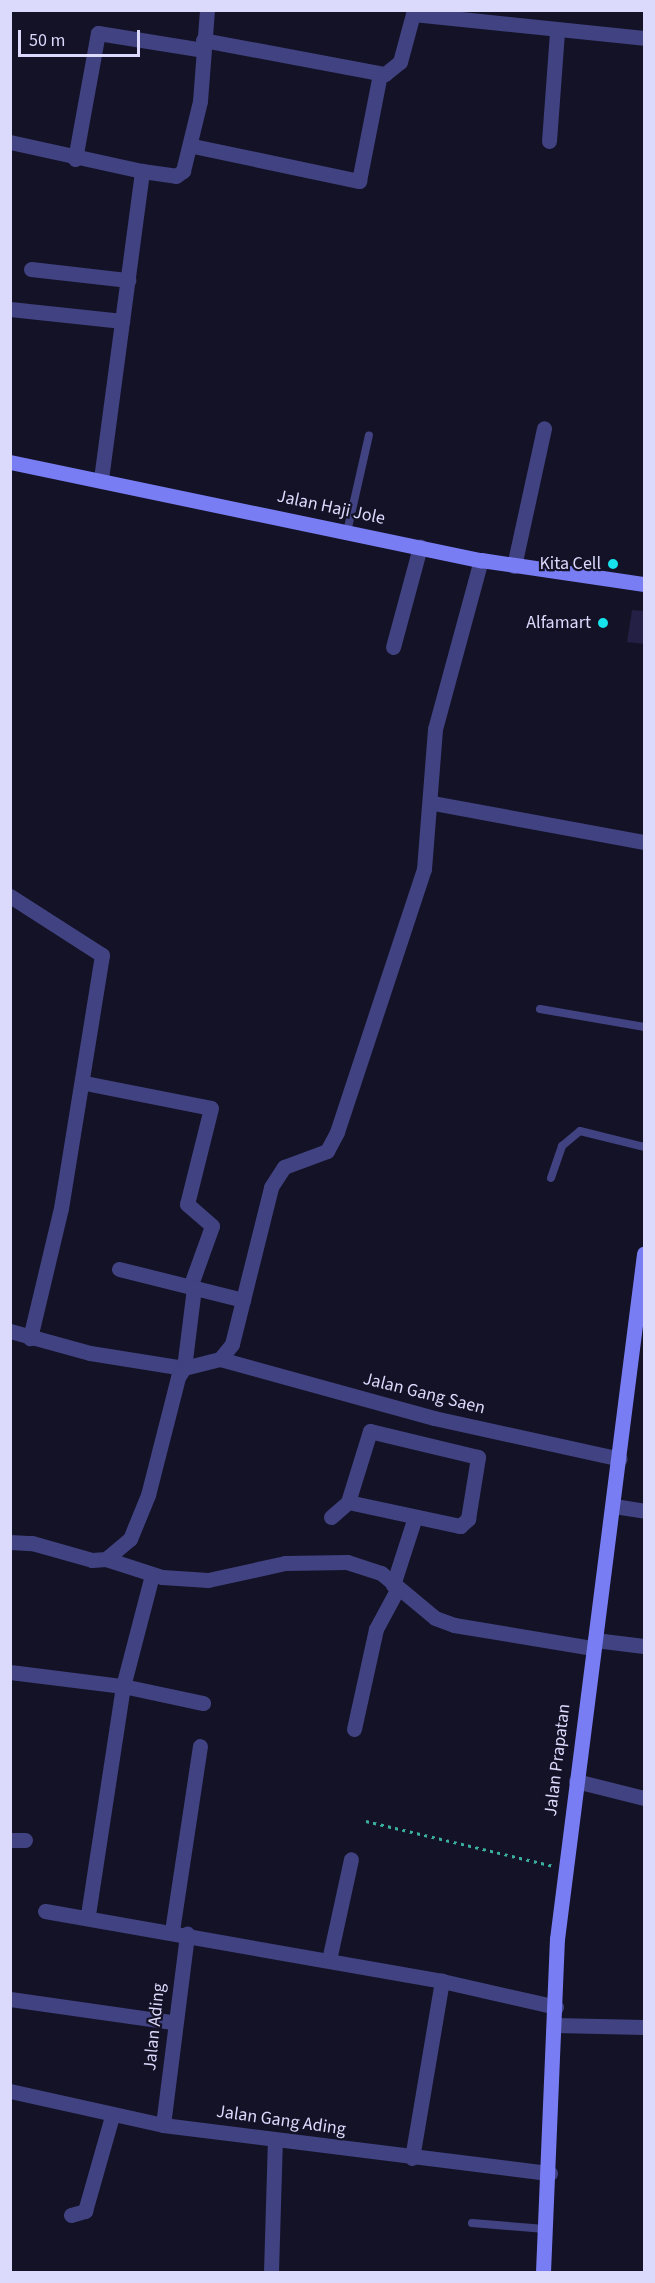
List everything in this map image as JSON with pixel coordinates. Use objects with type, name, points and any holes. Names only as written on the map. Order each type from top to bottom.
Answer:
[{"type":"main road","name":"Jalan Haji Jole","points":[[10,462],[101,479],[481,560],[645,584]]},
{"type":"main road","name":"Jalan Prapatan","points":[[543,2272],[550,2173],[564,1868],[614,1506],[645,1254]]},
{"type":"street","points":[[10,142],[75,159],[176,176],[193,146],[207,10]]},
{"type":"street","points":[[75,159],[98,33],[203,45],[380,74],[400,62],[414,12],[557,31],[645,38]]},
{"type":"street","points":[[549,141],[557,31]]},
{"type":"street","points":[[193,146],[362,180],[380,74]]},
{"type":"street","points":[[101,479],[142,171]]},
{"type":"street","points":[[31,269],[128,280]]},
{"type":"street","points":[[10,309],[122,321]]},
{"type":"street","points":[[514,566],[544,428]]},
{"type":"street","points":[[393,647],[420,548]]},
{"type":"street","points":[[10,1331],[30,1338],[184,1368],[220,1359],[232,1344],[271,1187],[284,1167],[327,1152],[337,1132],[424,870],[433,803],[435,729],[481,560]]},
{"type":"street","points":[[433,803],[645,842]]},
{"type":"street","points":[[10,896],[102,955],[85,1083],[30,1338]]},
{"type":"street","points":[[85,1083],[211,1108],[187,1204],[212,1226],[192,1288],[184,1368],[139,1521],[130,1539],[106,1559]]},
{"type":"street","points":[[119,1269],[243,1300]]},
{"type":"street","name":"Jalan Gang Saen","points":[[220,1359],[423,1415],[620,1460]]},
{"type":"street","points":[[331,1517],[348,1502],[370,1431],[477,1457],[468,1519],[450,1527],[348,1502]]},
{"type":"street","points":[[614,1506],[645,1511]]},
{"type":"street","points":[[354,1729],[376,1629],[395,1588],[414,1520]]},
{"type":"street","points":[[10,1542],[106,1559],[152,1575],[208,1580],[317,1559],[367,1567],[395,1588],[454,1624],[594,1644],[645,1646]]},
{"type":"street","points":[[88,1916],[123,1686],[152,1575]]},
{"type":"street","points":[[10,1672],[123,1686],[203,1703]]},
{"type":"street","name":"Jalan Ading","points":[[164,2125],[179,1933],[200,1746]]},
{"type":"street","points":[[576,1781],[645,1798]]},
{"type":"street","points":[[329,1960],[351,1859]]},
{"type":"street","points":[[45,1911],[88,1916],[442,1981],[556,2007]]},
{"type":"street","points":[[412,2158],[442,1981]]},
{"type":"street","points":[[10,1999],[172,2022]]},
{"type":"street","points":[[555,2025],[645,2027]]},
{"type":"street","name":"Jalan Gang Ading","points":[[10,2091],[112,2116],[164,2125],[412,2158],[550,2173]]},
{"type":"street","points":[[71,2215],[85,2211],[112,2116]]},
{"type":"street","points":[[271,2272],[275,2140]]},
{"type":"lane","points":[[347,532],[369,435]]},
{"type":"lane","points":[[540,1009],[645,1027]]},
{"type":"lane","points":[[551,1178],[562,1146],[580,1131],[645,1147]]},
{"type":"lane","points":[[472,2223],[545,2229]]},
{"type":"path","points":[[366,1821],[564,1868]]},
{"type":"building","points":[[632,610],[644,611],[644,644],[627,642]]},
{"type":"place","name":"Kita Cell","points":[[613,564]]},
{"type":"place","name":"Alfamart","points":[[603,623]]}]
